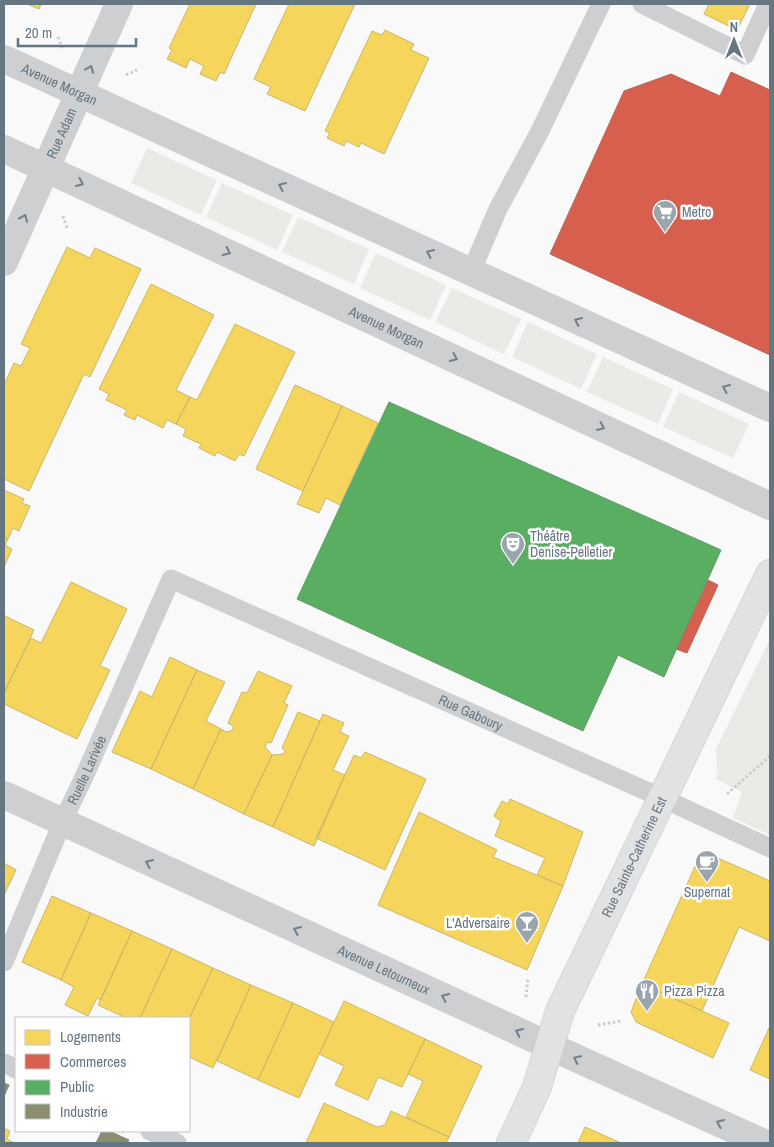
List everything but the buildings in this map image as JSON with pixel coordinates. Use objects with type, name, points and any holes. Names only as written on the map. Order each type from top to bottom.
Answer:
[{"type":"street","name":"Rue Adam","points":[[4,262],[119,4]]},
{"type":"street","name":"Avenue Morgan","points":[[4,59],[770,408]]},
{"type":"street","name":"Avenue Morgan","points":[[4,149],[770,506]]},
{"type":"street","name":"Rue Sainte-Catherine Est","points":[[511,1143],[537,1087],[560,1011],[770,574]]},
{"type":"street","name":"Avenue Letourneux","points":[[4,795],[764,1143]]},
{"type":"lane","points":[[471,272],[498,209],[540,132],[601,4]]},
{"type":"lane","points":[[642,4],[745,55],[768,4]]},
{"type":"lane","name":"Rue Gaboury","points":[[171,579],[770,848]]},
{"type":"lane","name":"Ruelle Larivée","points":[[4,962],[62,823],[171,579]]},
{"type":"lane","points":[[152,1132],[177,1143]]},
{"type":"path","points":[[58,37],[63,51]]},
{"type":"path","points":[[121,78],[137,70]]},
{"type":"path","points":[[61,212],[67,228]]},
{"type":"path","points":[[726,795],[770,756]]},
{"type":"path","points":[[526,999],[528,978]]},
{"type":"path","points":[[598,1026],[621,1021]]},
{"type":"shaded area","points":[[147,148],[217,180],[201,215],[131,183]]},
{"type":"shaded area","points":[[222,183],[293,215],[277,250],[206,217]]},
{"type":"shaded area","points":[[298,217],[369,249],[354,284],[282,252]]},
{"type":"shaded area","points":[[376,253],[446,285],[430,320],[360,288]]},
{"type":"shaded area","points":[[452,288],[521,319],[504,354],[435,322]]},
{"type":"shaded area","points":[[528,322],[597,354],[581,389],[512,357]]},
{"type":"shaded area","points":[[603,357],[673,389],[658,424],[587,392]]},
{"type":"shaded area","points":[[679,392],[749,424],[733,458],[663,427]]},
{"type":"shaded area","points":[[770,639],[770,835],[733,818],[742,792],[715,779],[717,776],[716,749]]},
{"type":"place","name":"Metro","points":[[665,233]]},
{"type":"place","name":"Théâtre Denise-Pelletier","points":[[513,565]]},
{"type":"place","name":"Supernat","points":[[707,883]]},
{"type":"place","name":"L'Adversaire","points":[[527,944]]},
{"type":"place","name":"Pizza Pizza","points":[[647,1012]]}]
